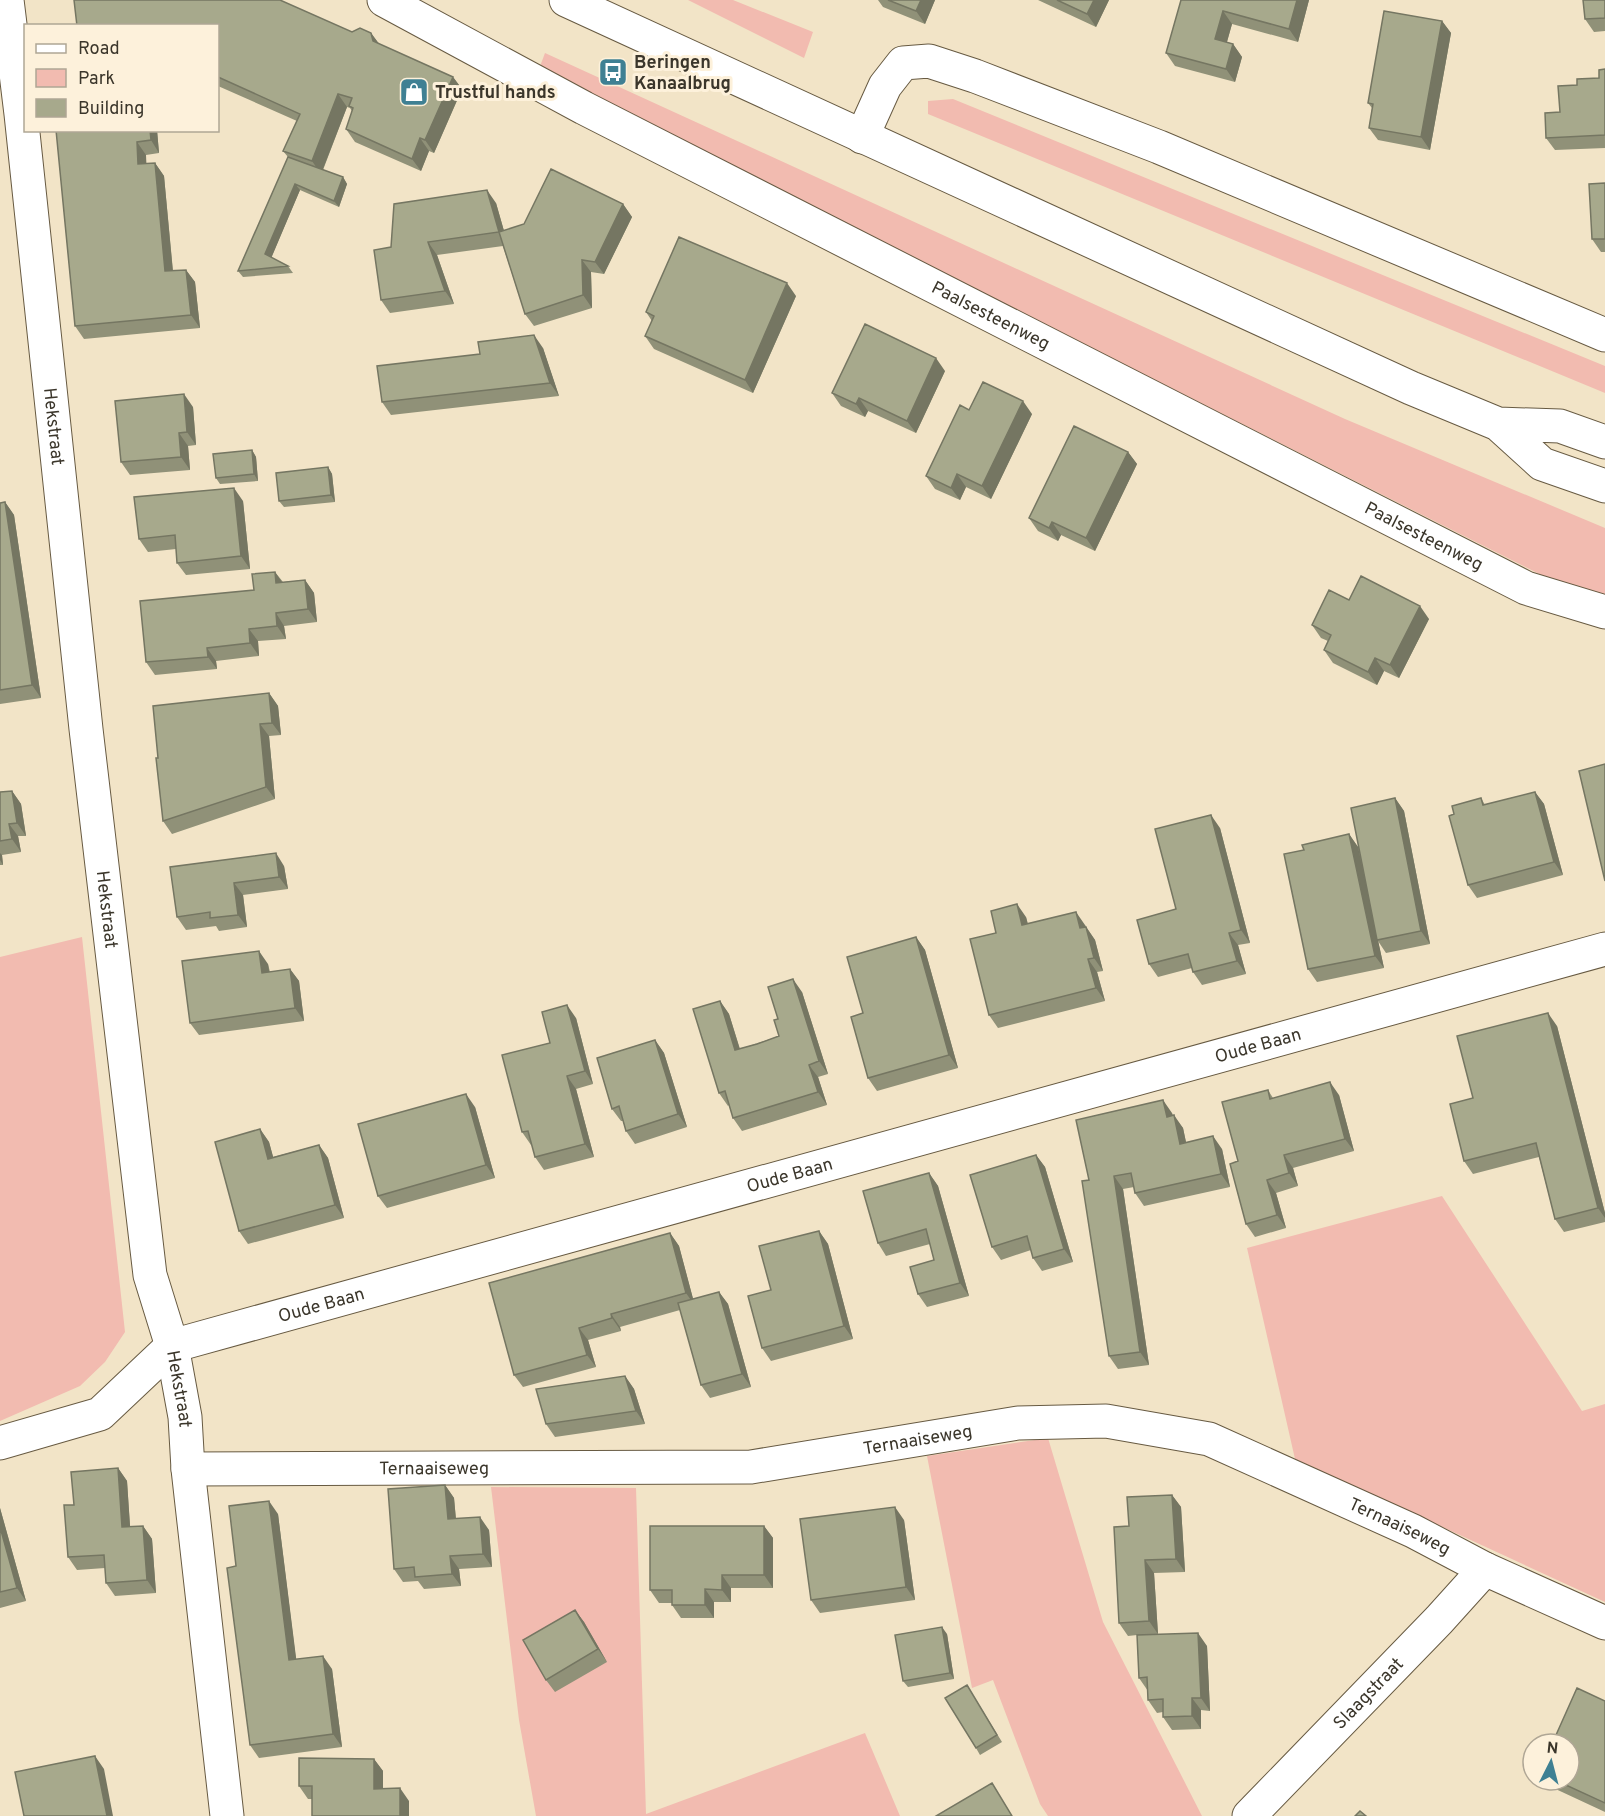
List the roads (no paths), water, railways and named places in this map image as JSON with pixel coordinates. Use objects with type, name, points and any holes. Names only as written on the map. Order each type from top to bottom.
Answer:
[{"type":"street","name":"Hekstraat","points":[[7,0],[85,717],[150,1275],[172,1346],[185,1417],[188,1469],[227,1816]]},
{"type":"street","name":"Paalsesteenweg","points":[[384,0],[584,108],[1526,588],[1605,612]]},
{"type":"street","points":[[566,0],[1411,388],[1498,424],[1542,464],[1605,486]]},
{"type":"street","points":[[862,137],[885,86],[903,63],[929,61],[975,76],[1159,147],[1605,335]]},
{"type":"street","points":[[1498,424],[1560,426],[1605,442]]},
{"type":"street","name":"Oude Baan","points":[[0,1443],[100,1414],[172,1346],[1605,949]]},
{"type":"street","name":"Ternaaiseweg","points":[[188,1469],[751,1467],[1018,1422],[1106,1421],[1209,1440],[1413,1531],[1485,1569],[1605,1623]]},
{"type":"street","name":"Slaagstraat","points":[[1250,1816],[1439,1620],[1485,1569]]},
{"type":"place","name":"Beringen Kanaalbrug","points":[[613,72]]},
{"type":"place","name":"Trustful hands","points":[[414,92]]}]
